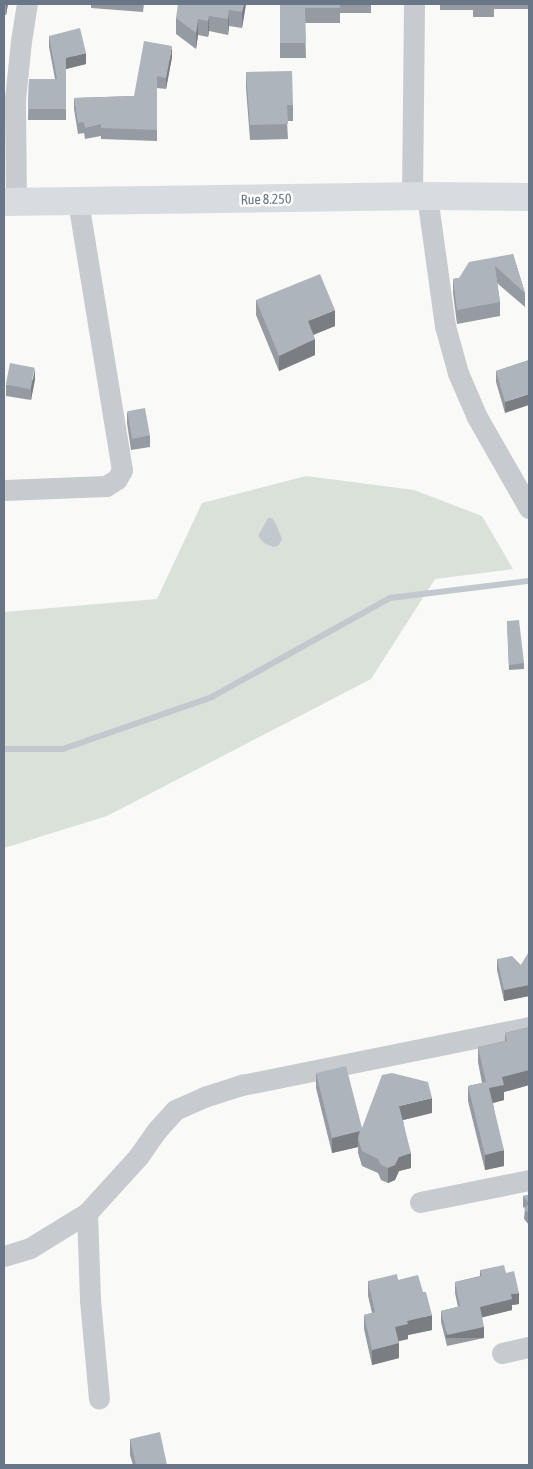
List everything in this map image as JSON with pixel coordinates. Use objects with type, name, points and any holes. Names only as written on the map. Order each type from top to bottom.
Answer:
[{"type":"highway","name":"Rue 8.250","points":[[10,202],[419,196],[529,198]]},
{"type":"street","points":[[10,202],[15,99],[20,41],[27,4]]},
{"type":"street","points":[[414,4],[419,196],[445,326],[458,373],[477,416],[529,508]]},
{"type":"street","points":[[4,490],[106,486],[117,479],[122,470],[78,202]]},
{"type":"street","points":[[4,1256],[30,1248],[87,1213],[138,1157],[157,1130],[175,1110],[204,1097],[242,1086],[529,1027]]},
{"type":"street","points":[[420,1202],[529,1180]]},
{"type":"street","points":[[87,1213],[90,1300],[99,1399]]},
{"type":"street","points":[[502,1353],[529,1347]]},
{"type":"shaded area","points":[[306,476],[414,490],[482,516],[513,569],[435,579],[371,679],[107,816],[4,848],[4,612],[157,599],[202,503]]},
{"type":"shaded area","points":[[268,518],[272,518],[276,524],[282,539],[278,546],[273,547],[264,543],[258,536]]},
{"type":"building","points":[[178,4],[244,4],[242,12],[229,10],[228,19],[209,16],[208,21],[198,19],[196,33],[176,18]]},
{"type":"building","points":[[280,4],[340,4],[340,8],[305,8],[306,43],[280,43]]},
{"type":"building","points":[[80,28],[86,53],[66,58],[66,109],[28,109],[29,79],[57,79],[49,36]]},
{"type":"building","points":[[144,41],[172,46],[166,78],[157,76],[157,130],[101,128],[101,124],[85,128],[84,122],[78,123],[74,98],[134,96]]},
{"type":"building","points":[[292,71],[293,105],[287,105],[288,124],[250,125],[246,72]]},
{"type":"building","points":[[513,254],[525,293],[495,266],[500,302],[457,310],[453,279],[459,278],[469,262]]},
{"type":"building","points":[[320,274],[335,310],[308,321],[315,339],[279,356],[256,300]]},
{"type":"building","points":[[529,360],[529,394],[505,402],[496,371]]},
{"type":"building","points":[[10,363],[35,368],[30,389],[6,385]]},
{"type":"building","points":[[145,408],[150,436],[132,439],[127,411]]},
{"type":"building","points":[[519,620],[524,663],[509,665],[507,621]]},
{"type":"building","points":[[529,952],[529,985],[504,990],[497,959],[512,956],[521,965]]},
{"type":"building","points":[[529,1027],[529,1070],[502,1077],[504,1085],[489,1088],[504,1150],[485,1155],[468,1086],[486,1082],[478,1047],[507,1041],[505,1033]]},
{"type":"building","points":[[346,1066],[362,1128],[382,1075],[392,1073],[428,1082],[432,1098],[399,1106],[411,1153],[399,1157],[395,1165],[388,1168],[381,1165],[378,1159],[362,1151],[358,1138],[360,1131],[332,1138],[316,1073]]},
{"type":"building","points":[[529,1195],[529,1204],[523,1196]]},
{"type":"building","points":[[529,1204],[529,1214],[524,1208]]},
{"type":"building","points":[[504,1265],[506,1273],[514,1271],[519,1293],[511,1294],[512,1299],[480,1307],[484,1327],[447,1335],[441,1311],[460,1306],[455,1282],[482,1276],[480,1270]]},
{"type":"building","points":[[397,1274],[398,1280],[418,1275],[423,1292],[426,1292],[432,1315],[407,1321],[408,1324],[395,1327],[399,1343],[372,1350],[364,1315],[375,1312],[368,1281]]},
{"type":"building","points":[[160,1432],[167,1465],[136,1465],[130,1439]]},
{"type":"waterway","points":[[4,749],[63,749],[212,697],[390,598],[529,581]]}]
